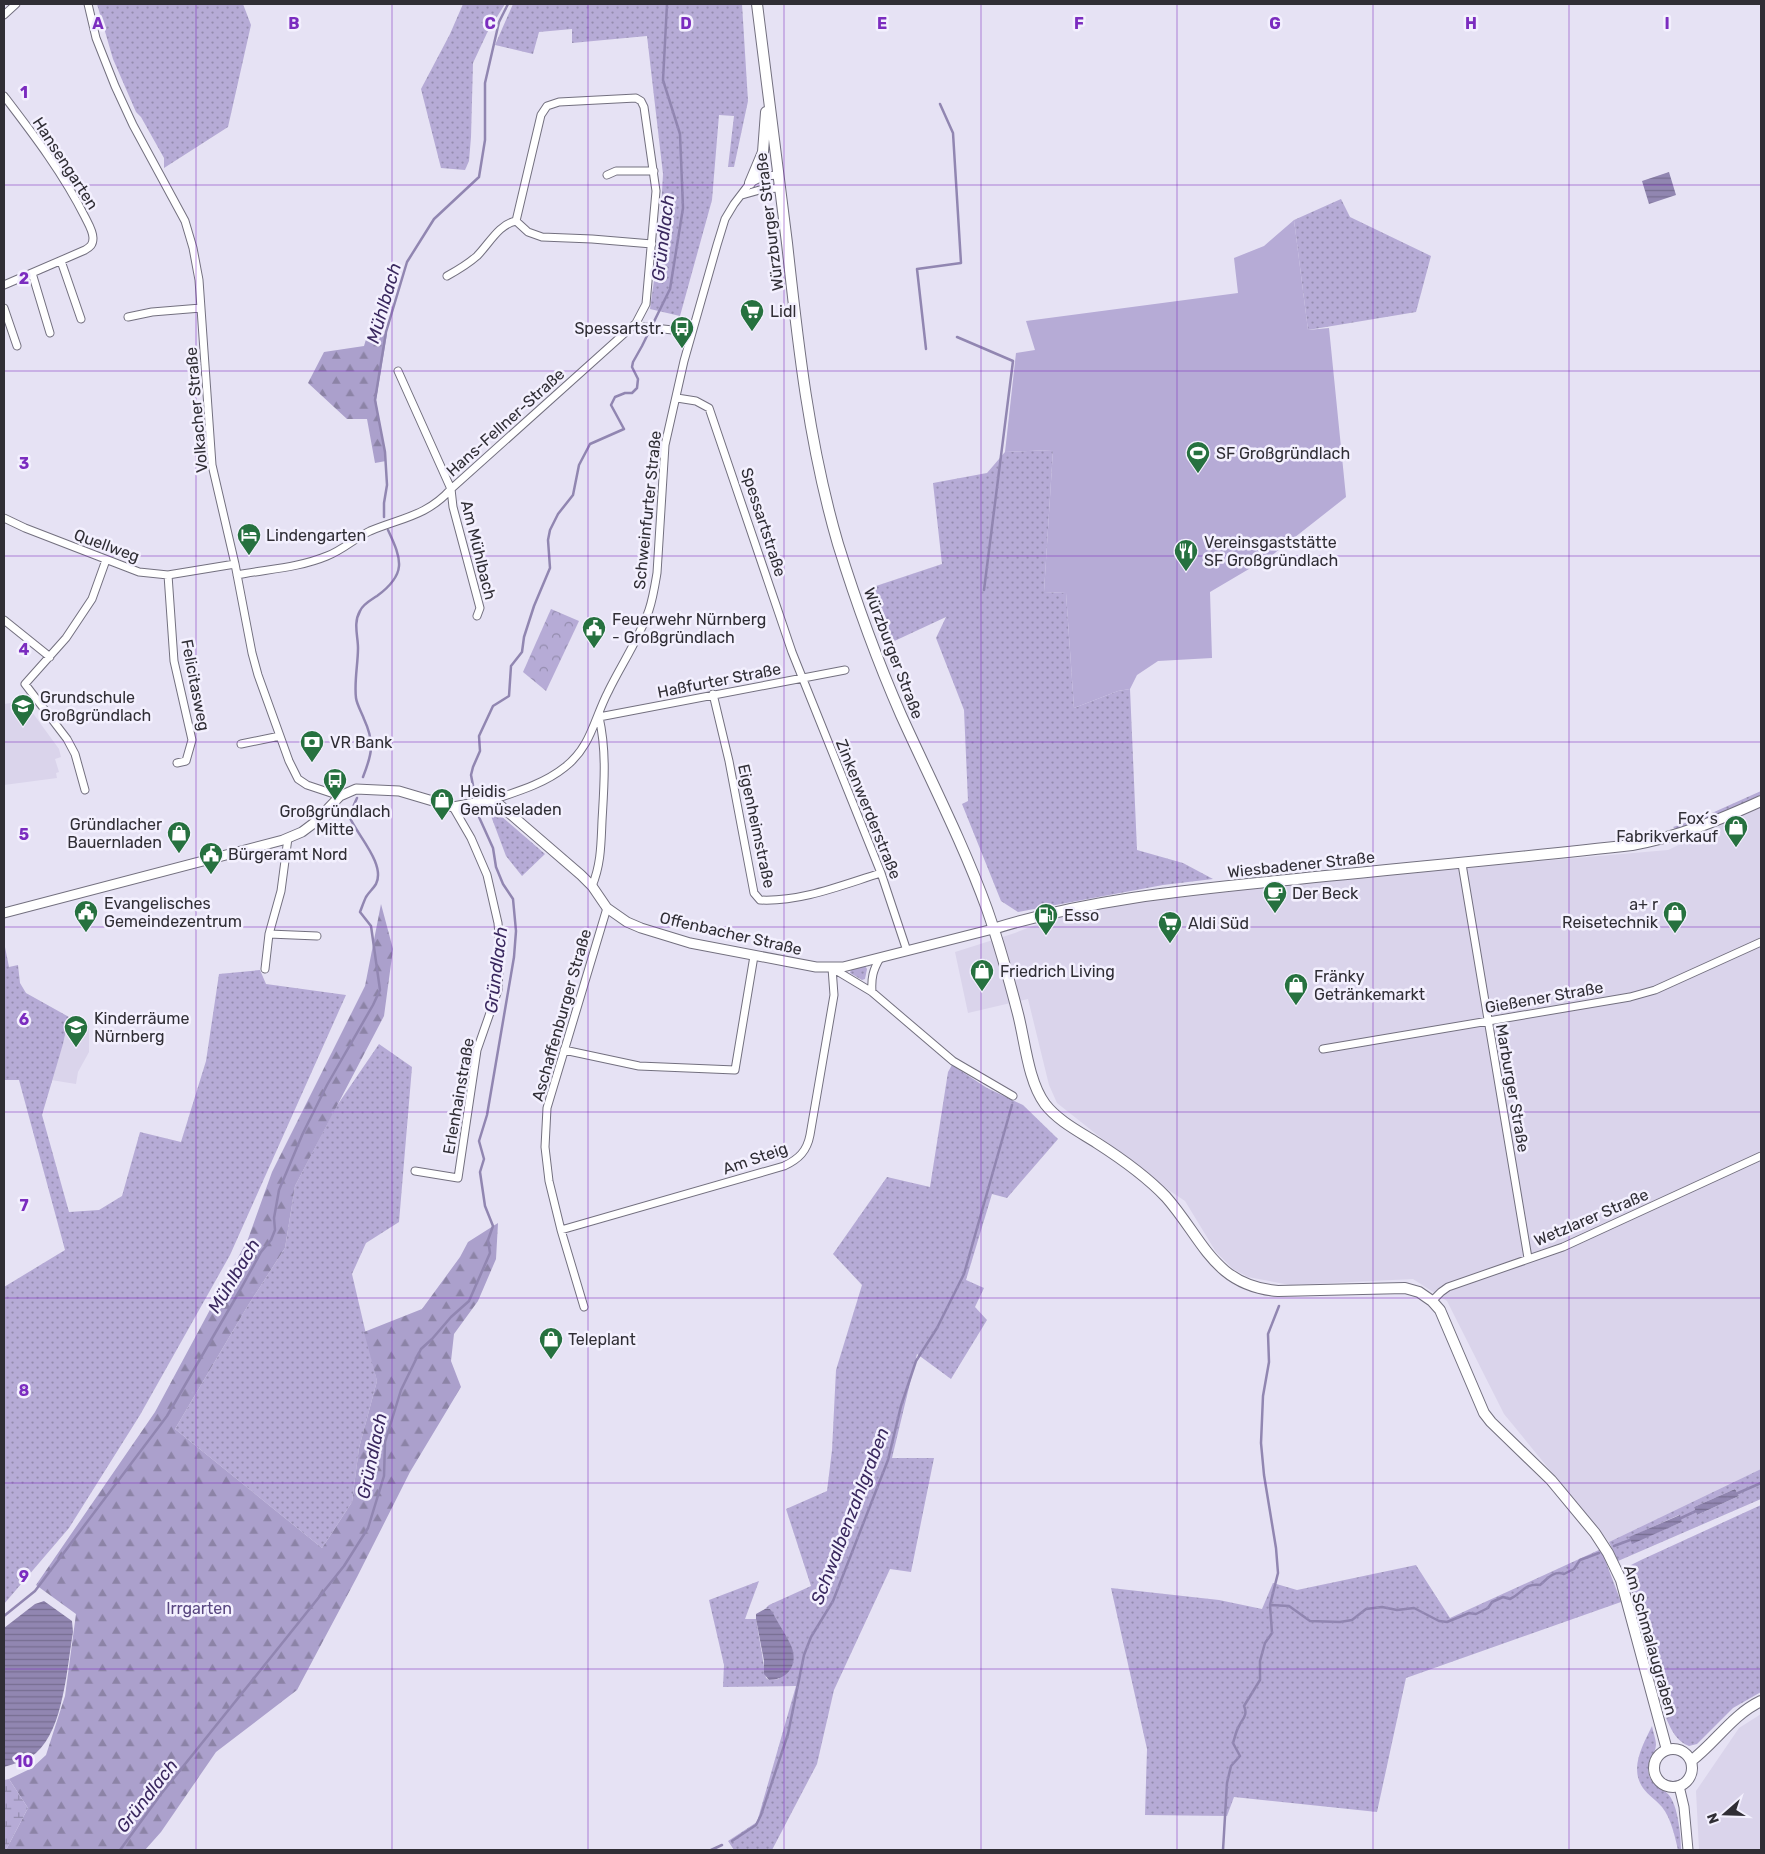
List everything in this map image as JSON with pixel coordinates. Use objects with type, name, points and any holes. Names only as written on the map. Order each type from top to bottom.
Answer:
[{"type":"main road","name":"Würzburger Straße","points":[[757,4],[800,364],[816,458],[837,539],[852,588],[880,665],[968,862],[993,928],[1018,1014],[1033,1078],[1042,1099],[1058,1117],[1149,1181],[1164,1196],[1215,1263],[1231,1276],[1249,1286],[1263,1290],[1297,1292],[1405,1288],[1419,1292],[1432,1300]]},
{"type":"main road","points":[[750,183],[763,152],[767,81]]},
{"type":"main road","name":"Wiesbadener Straße","points":[[993,928],[1106,901],[1166,892],[1462,864],[1632,845],[1656,841],[1705,825],[1761,801]]},
{"type":"main road","name":"Am Schmalaugraben","points":[[1432,1300],[1443,1316],[1476,1397],[1488,1417],[1551,1480],[1595,1533],[1608,1553],[1621,1580],[1667,1750]]},
{"type":"main road","points":[[1691,1761],[1704,1751],[1736,1717],[1761,1701]]},
{"type":"main road","points":[[1667,1750],[1684,1752],[1691,1761],[1692,1772],[1684,1784],[1666,1786],[1656,1777],[1654,1770],[1657,1758],[1667,1750]]},
{"type":"street","points":[[4,16],[16,4]]},
{"type":"street","name":"Volkacher Straße","points":[[88,4],[96,38],[115,86],[133,125],[185,221],[193,248],[201,308],[212,465],[238,574],[254,660],[293,771],[302,782],[340,796]]},
{"type":"street","name":"Hansengarten","points":[[4,96],[55,166],[79,205],[93,235],[91,246],[61,261],[4,284]]},
{"type":"street","name":"Hans-Fellner-Straße","points":[[238,574],[259,570],[278,570],[330,556],[368,532],[420,513],[440,501],[450,489],[636,323],[646,304],[656,191],[644,107],[641,101],[636,98],[559,102],[542,110],[516,221]]},
{"type":"street","points":[[607,175],[616,171],[654,171]]},
{"type":"street","points":[[750,183],[764,176],[779,176]]},
{"type":"street","name":"Schweinfurter Straße","points":[[489,801],[520,791],[564,768],[578,754],[591,734],[607,695],[642,627],[653,594],[659,557],[663,459],[684,361],[725,219],[750,183]]},
{"type":"street","points":[[742,195],[762,189],[780,188]]},
{"type":"street","points":[[447,276],[465,266],[501,228],[510,222],[516,221],[528,232],[542,237],[652,244]]},
{"type":"street","points":[[61,261],[81,319]]},
{"type":"street","points":[[32,273],[50,333]]},
{"type":"street","points":[[4,308],[16,346]]},
{"type":"street","points":[[128,317],[152,312],[201,308]]},
{"type":"street","points":[[636,323],[644,327],[692,332]]},
{"type":"street","name":"Am Mühlbach","points":[[398,371],[450,489],[480,608],[477,616]]},
{"type":"street","name":"Spessartstraße","points":[[677,398],[696,402],[709,408],[802,678]]},
{"type":"street","name":"Quellweg","points":[[4,518],[139,572],[168,575],[235,564]]},
{"type":"street","points":[[85,790],[71,746],[25,684],[66,638],[92,599],[106,560]]},
{"type":"street","name":"Felicitasweg","points":[[168,575],[174,661],[192,740],[186,760],[177,763]]},
{"type":"street","points":[[4,620],[50,657]]},
{"type":"street","name":"Haßfurter Straße","points":[[599,717],[845,670]]},
{"type":"street","name":"Zinkenwerderstraße","points":[[802,678],[880,873],[907,951]]},
{"type":"street","name":"Eigenheimstraße","points":[[713,694],[729,761],[754,893],[760,900],[817,893],[880,873]]},
{"type":"street","points":[[592,886],[599,866],[605,777],[603,736],[599,717]]},
{"type":"street","points":[[591,734],[597,733],[603,736]]},
{"type":"street","points":[[241,744],[280,736]]},
{"type":"street","points":[[4,913],[288,838],[302,832],[314,823],[340,796],[356,789],[392,790],[458,807],[489,801]]},
{"type":"street","name":"Offenbacher Straße","points":[[489,801],[505,809],[592,886],[607,908],[627,922],[690,943],[810,966],[843,967]]},
{"type":"street","name":"Erlenhainstraße","points":[[416,1171],[458,1178],[477,1050],[498,990],[500,948],[498,924],[486,875],[458,807]]},
{"type":"street","points":[[265,969],[269,934],[281,891],[288,838]]},
{"type":"street","name":"Marburger Straße","points":[[1462,864],[1528,1258]]},
{"type":"street","name":"Aschaffenburger Straße","points":[[584,1307],[560,1230],[548,1181],[545,1146],[547,1108],[607,908]]},
{"type":"street","name":"Wiesbadener Straße","points":[[843,967],[993,928]]},
{"type":"street","points":[[269,934],[317,936]]},
{"type":"street","name":"Gießener Straße","points":[[1323,1049],[1630,997],[1655,990],[1761,942]]},
{"type":"street","points":[[564,1050],[646,1066],[735,1070],[754,956]]},
{"type":"street","points":[[872,992],[871,978],[880,958]]},
{"type":"street","name":"Offenbacher Straße","points":[[832,968],[872,992],[953,1061],[1013,1096]]},
{"type":"street","name":"Am Steig","points":[[560,1230],[784,1166],[800,1156],[808,1144],[834,995],[832,968]]},
{"type":"street","name":"Wetzlarer Straße","points":[[1432,1300],[1448,1287],[1563,1247],[1761,1156]]},
{"type":"street","points":[[1679,1786],[1684,1807],[1688,1850]]},
{"type":"shaded area","points":[[1669,172],[1676,195],[1649,204],[1642,181]]},
{"type":"shaded area","name":"Grundschule Großgründlach","points":[[24,701],[59,749],[61,757],[55,759],[59,772],[56,773],[57,778],[4,785],[4,704]]},
{"type":"shaded area","points":[[1761,806],[1761,1469],[1609,1542],[1504,1414],[1447,1301],[1413,1279],[1290,1285],[1248,1277],[1233,1269],[1216,1252],[1185,1201],[1158,1183],[1057,1103],[1049,1085],[1028,999],[968,1013],[955,952],[1015,933],[1053,918],[1166,896],[1323,880],[1668,850]]},
{"type":"shaded area","name":"Kinderräume Nürnberg","points":[[69,1017],[89,1024],[89,1052],[78,1072],[76,1084],[51,1080],[63,1044]]},
{"type":"shaded area","points":[[1735,1489],[1739,1496],[1697,1515],[1694,1507]]},
{"type":"shaded area","points":[[1680,1515],[1682,1522],[1632,1544],[1629,1537]]},
{"type":"shaded area","points":[[44,1601],[72,1621],[73,1632],[63,1696],[53,1729],[36,1753],[21,1762],[4,1767],[4,1628],[35,1604]]},
{"type":"shaded area","points":[[765,1609],[770,1609],[773,1613],[792,1648],[793,1655],[790,1671],[781,1678],[769,1680],[764,1674],[764,1661],[756,1619],[756,1614]]},
{"type":"shaded area","points":[[1761,1714],[1761,1850],[1699,1850],[1696,1791],[1739,1728]]},
{"type":"green space","points":[[97,4],[243,4],[251,25],[228,127],[164,168],[164,158],[141,117],[136,112],[113,59]]},
{"type":"green space","points":[[463,4],[505,4],[487,33],[473,63],[471,137],[469,161],[465,170],[441,168],[421,89],[450,34]]},
{"type":"green space","points":[[513,4],[742,4],[748,101],[734,167],[728,167],[734,116],[719,115],[712,200],[680,316],[650,309],[659,245],[663,174],[647,36],[572,43],[572,29],[539,32],[533,54],[495,45]]},
{"type":"green space","points":[[1341,199],[1350,217],[1431,256],[1416,312],[1308,330],[1294,220]]},
{"type":"green space","name":"SF Großgründlach","points":[[1294,220],[1308,330],[1329,328],[1346,497],[1271,556],[1210,592],[1212,658],[1158,661],[1137,675],[1130,689],[1118,691],[1074,708],[1066,593],[1044,592],[1053,450],[1005,452],[1016,353],[1035,350],[1026,321],[1238,293],[1234,258],[1264,246]]},
{"type":"green space","points":[[387,334],[376,400],[386,461],[375,463],[367,419],[347,419],[308,383],[324,352],[364,346],[367,336]]},
{"type":"green space","points":[[1053,450],[1044,592],[1066,593],[1074,708],[1118,691],[1130,689],[1137,850],[1183,863],[1213,879],[1163,885],[1018,912],[1001,901],[962,804],[968,801],[964,710],[936,638],[946,617],[888,644],[867,589],[942,564],[933,483],[987,473],[1005,452]]},
{"type":"green space","points":[[551,609],[579,621],[546,691],[523,672]]},
{"type":"green space","points":[[1761,791],[1761,795],[1708,819],[1676,830],[1673,827],[1703,817]]},
{"type":"green space","points":[[493,809],[545,854],[522,876],[506,856],[491,816]]},
{"type":"green space","name":"Irrgarten","points":[[381,904],[393,949],[384,1016],[295,1186],[285,1248],[247,1307],[175,1429],[322,1548],[352,1502],[359,1448],[377,1381],[364,1332],[422,1309],[460,1257],[468,1242],[498,1223],[496,1259],[478,1301],[454,1334],[451,1361],[461,1387],[410,1472],[297,1690],[216,1752],[161,1832],[145,1850],[6,1850],[28,1808],[9,1779],[32,1768],[46,1755],[65,1696],[76,1614],[36,1585],[155,1412],[248,1239],[272,1172],[365,986]]},
{"type":"green space","points":[[4,942],[9,967],[18,965],[20,983],[26,993],[69,1017],[42,1115],[69,1212],[99,1210],[122,1196],[140,1132],[181,1142],[206,1061],[219,974],[260,970],[266,984],[346,995],[230,1255],[140,1415],[69,1528],[4,1604],[4,1287],[65,1250],[19,1080],[4,1080]]},
{"type":"green space","points":[[865,966],[867,969],[865,979],[862,980],[850,973],[851,969]]},
{"type":"green space","points":[[379,1044],[412,1067],[399,1222],[366,1243],[352,1274],[377,1381],[359,1448],[352,1502],[322,1548],[175,1429],[247,1307],[285,1248],[295,1186],[336,1107]]},
{"type":"green space","points":[[952,1065],[987,1088],[1023,1105],[1058,1139],[1007,1198],[992,1194],[966,1280],[984,1288],[975,1307],[987,1320],[951,1379],[917,1354],[892,1458],[934,1458],[911,1572],[890,1569],[834,1690],[817,1764],[772,1850],[734,1850],[728,1841],[757,1822],[796,1686],[723,1687],[724,1665],[709,1600],[759,1581],[745,1619],[756,1619],[766,1678],[769,1680],[779,1679],[783,1634],[770,1609],[765,1609],[769,1605],[811,1586],[786,1509],[827,1491],[832,1450],[836,1370],[862,1285],[833,1254],[887,1177],[930,1187],[948,1072]]},
{"type":"green space","points":[[1761,1469],[1761,1499],[1618,1561],[1609,1542]],"holes":[[[1735,1489],[1739,1496],[1697,1515],[1694,1507]],[[1679,1515],[1682,1522],[1632,1543],[1630,1537]]]},
{"type":"green space","points":[[1761,1505],[1761,1692],[1733,1708],[1697,1744],[1689,1746],[1672,1731],[1666,1718],[1626,1572],[1629,1566],[1641,1560]]},
{"type":"green space","points":[[1601,1549],[1621,1602],[1406,1678],[1377,1812],[1234,1797],[1227,1816],[1145,1815],[1147,1749],[1111,1588],[1219,1600],[1262,1609],[1273,1583],[1297,1590],[1416,1565],[1450,1618]]},
{"type":"green space","points":[[1652,1726],[1656,1745],[1648,1771],[1654,1784],[1668,1794],[1677,1812],[1681,1850],[1678,1850],[1665,1811],[1645,1791],[1637,1773],[1639,1757]]},
{"type":"green space","points":[[9,1779],[28,1808],[6,1850],[4,1850],[4,1780]]},
{"type":"waterway","name":"Mühlbach","points":[[384,517],[387,485],[385,452],[375,400],[386,332],[407,262],[434,219],[479,177],[485,140],[485,83],[499,22],[508,4]]},
{"type":"waterway","name":"Gründlach","points":[[476,801],[471,775],[480,751],[479,736],[493,706],[509,696],[511,666],[522,652],[524,637],[534,606],[550,568],[548,540],[550,530],[558,514],[573,495],[579,465],[590,444],[624,429],[611,405],[615,397],[625,393],[632,393],[637,388],[638,379],[632,367],[633,362],[670,289],[683,208],[680,134],[663,80],[667,4]]},
{"type":"waterway","points":[[926,349],[917,269],[961,263],[953,133],[940,104]]},
{"type":"waterway","points":[[957,337],[1013,361],[984,590]]},
{"type":"waterway","name":"Mühlbach","points":[[363,777],[370,755],[371,742],[356,698],[357,620],[363,606],[387,588],[397,573],[399,558],[388,530]]},
{"type":"waterway","name":"Mühlbach","points":[[4,1616],[35,1591],[167,1416],[261,1252],[271,1240],[275,1230],[274,1218],[279,1190],[303,1133],[327,1085],[380,990],[371,926],[360,912],[366,897],[376,884],[378,876],[374,859],[349,816],[357,798]]},
{"type":"waterway","name":"Gründlach","points":[[120,1850],[161,1794],[344,1566],[368,1528],[384,1476],[385,1442],[401,1390],[421,1349],[469,1301],[490,1253],[488,1240],[493,1226],[485,1206],[480,1172],[484,1159],[479,1141],[487,1115],[514,957],[516,931],[513,899],[503,884],[496,867],[493,848],[479,817],[477,806]]},
{"type":"waterway","name":"Schwalbenzahlgraben","points":[[732,1841],[756,1825],[761,1815],[788,1734],[804,1655],[811,1637],[833,1601],[888,1460],[901,1406],[916,1361],[937,1328],[964,1274],[1012,1105]]},
{"type":"waterway","points":[[1223,1850],[1227,1783],[1231,1766],[1240,1756],[1233,1743],[1245,1714],[1244,1706],[1260,1680],[1260,1661],[1265,1643],[1272,1633],[1270,1605],[1278,1573],[1261,1443],[1263,1396],[1269,1362],[1268,1334],[1279,1306]]},
{"type":"waterway","points":[[1738,1493],[1761,1483]]},
{"type":"waterway","points":[[1681,1518],[1696,1511]]},
{"type":"waterway","points":[[1614,1546],[1630,1540]]},
{"type":"waterway","points":[[1270,1605],[1289,1606],[1310,1621],[1340,1622],[1352,1620],[1366,1609],[1382,1607],[1397,1610],[1414,1608],[1439,1621],[1447,1622],[1469,1613],[1476,1614],[1488,1608],[1492,1602],[1503,1597],[1510,1599],[1527,1587],[1540,1585],[1554,1574],[1564,1574],[1574,1569],[1580,1560],[1599,1553]]},
{"type":"waterway","name":"Schwalbenzahlgraben","points":[[711,1850],[722,1845]]},
{"type":"place","name":"Lidl","points":[[752,332]]},
{"type":"place","name":"Spessartstr.","points":[[682,349]]},
{"type":"place","name":"SF Großgründlach","points":[[1198,474]]},
{"type":"place","name":"Lindengarten","points":[[249,556]]},
{"type":"place","name":"Vereinsgaststätte SF Großgründlach","points":[[1186,572]]},
{"type":"place","name":"Feuerwehr Nürnberg - Großgründlach","points":[[594,649]]},
{"type":"place","name":"Grundschule Großgründlach","points":[[23,727]]},
{"type":"place","name":"VR Bank","points":[[312,763]]},
{"type":"place","name":"Großgründlach Mitte","points":[[335,801]]},
{"type":"place","name":"Heidis Gemüseladen","points":[[442,821]]},
{"type":"place","name":"Fox´s Fabrikverkauf","points":[[1736,848]]},
{"type":"place","name":"Gründlacher Bauernladen","points":[[179,854]]},
{"type":"place","name":"Bürgeramt Nord","points":[[211,875]]},
{"type":"place","name":"Der Beck","points":[[1275,914]]},
{"type":"place","name":"Evangelisches Gemeindezentrum","points":[[86,933]]},
{"type":"place","name":"a+ r Reisetechnik","points":[[1675,934]]},
{"type":"place","name":"Esso","points":[[1046,936]]},
{"type":"place","name":"Aldi Süd","points":[[1170,944]]},
{"type":"place","name":"Friedrich Living","points":[[982,992]]},
{"type":"place","name":"Fränky Getränkemarkt","points":[[1296,1006]]},
{"type":"place","name":"Kinderräume Nürnberg","points":[[76,1048]]},
{"type":"place","name":"Teleplant","points":[[551,1360]]}]
